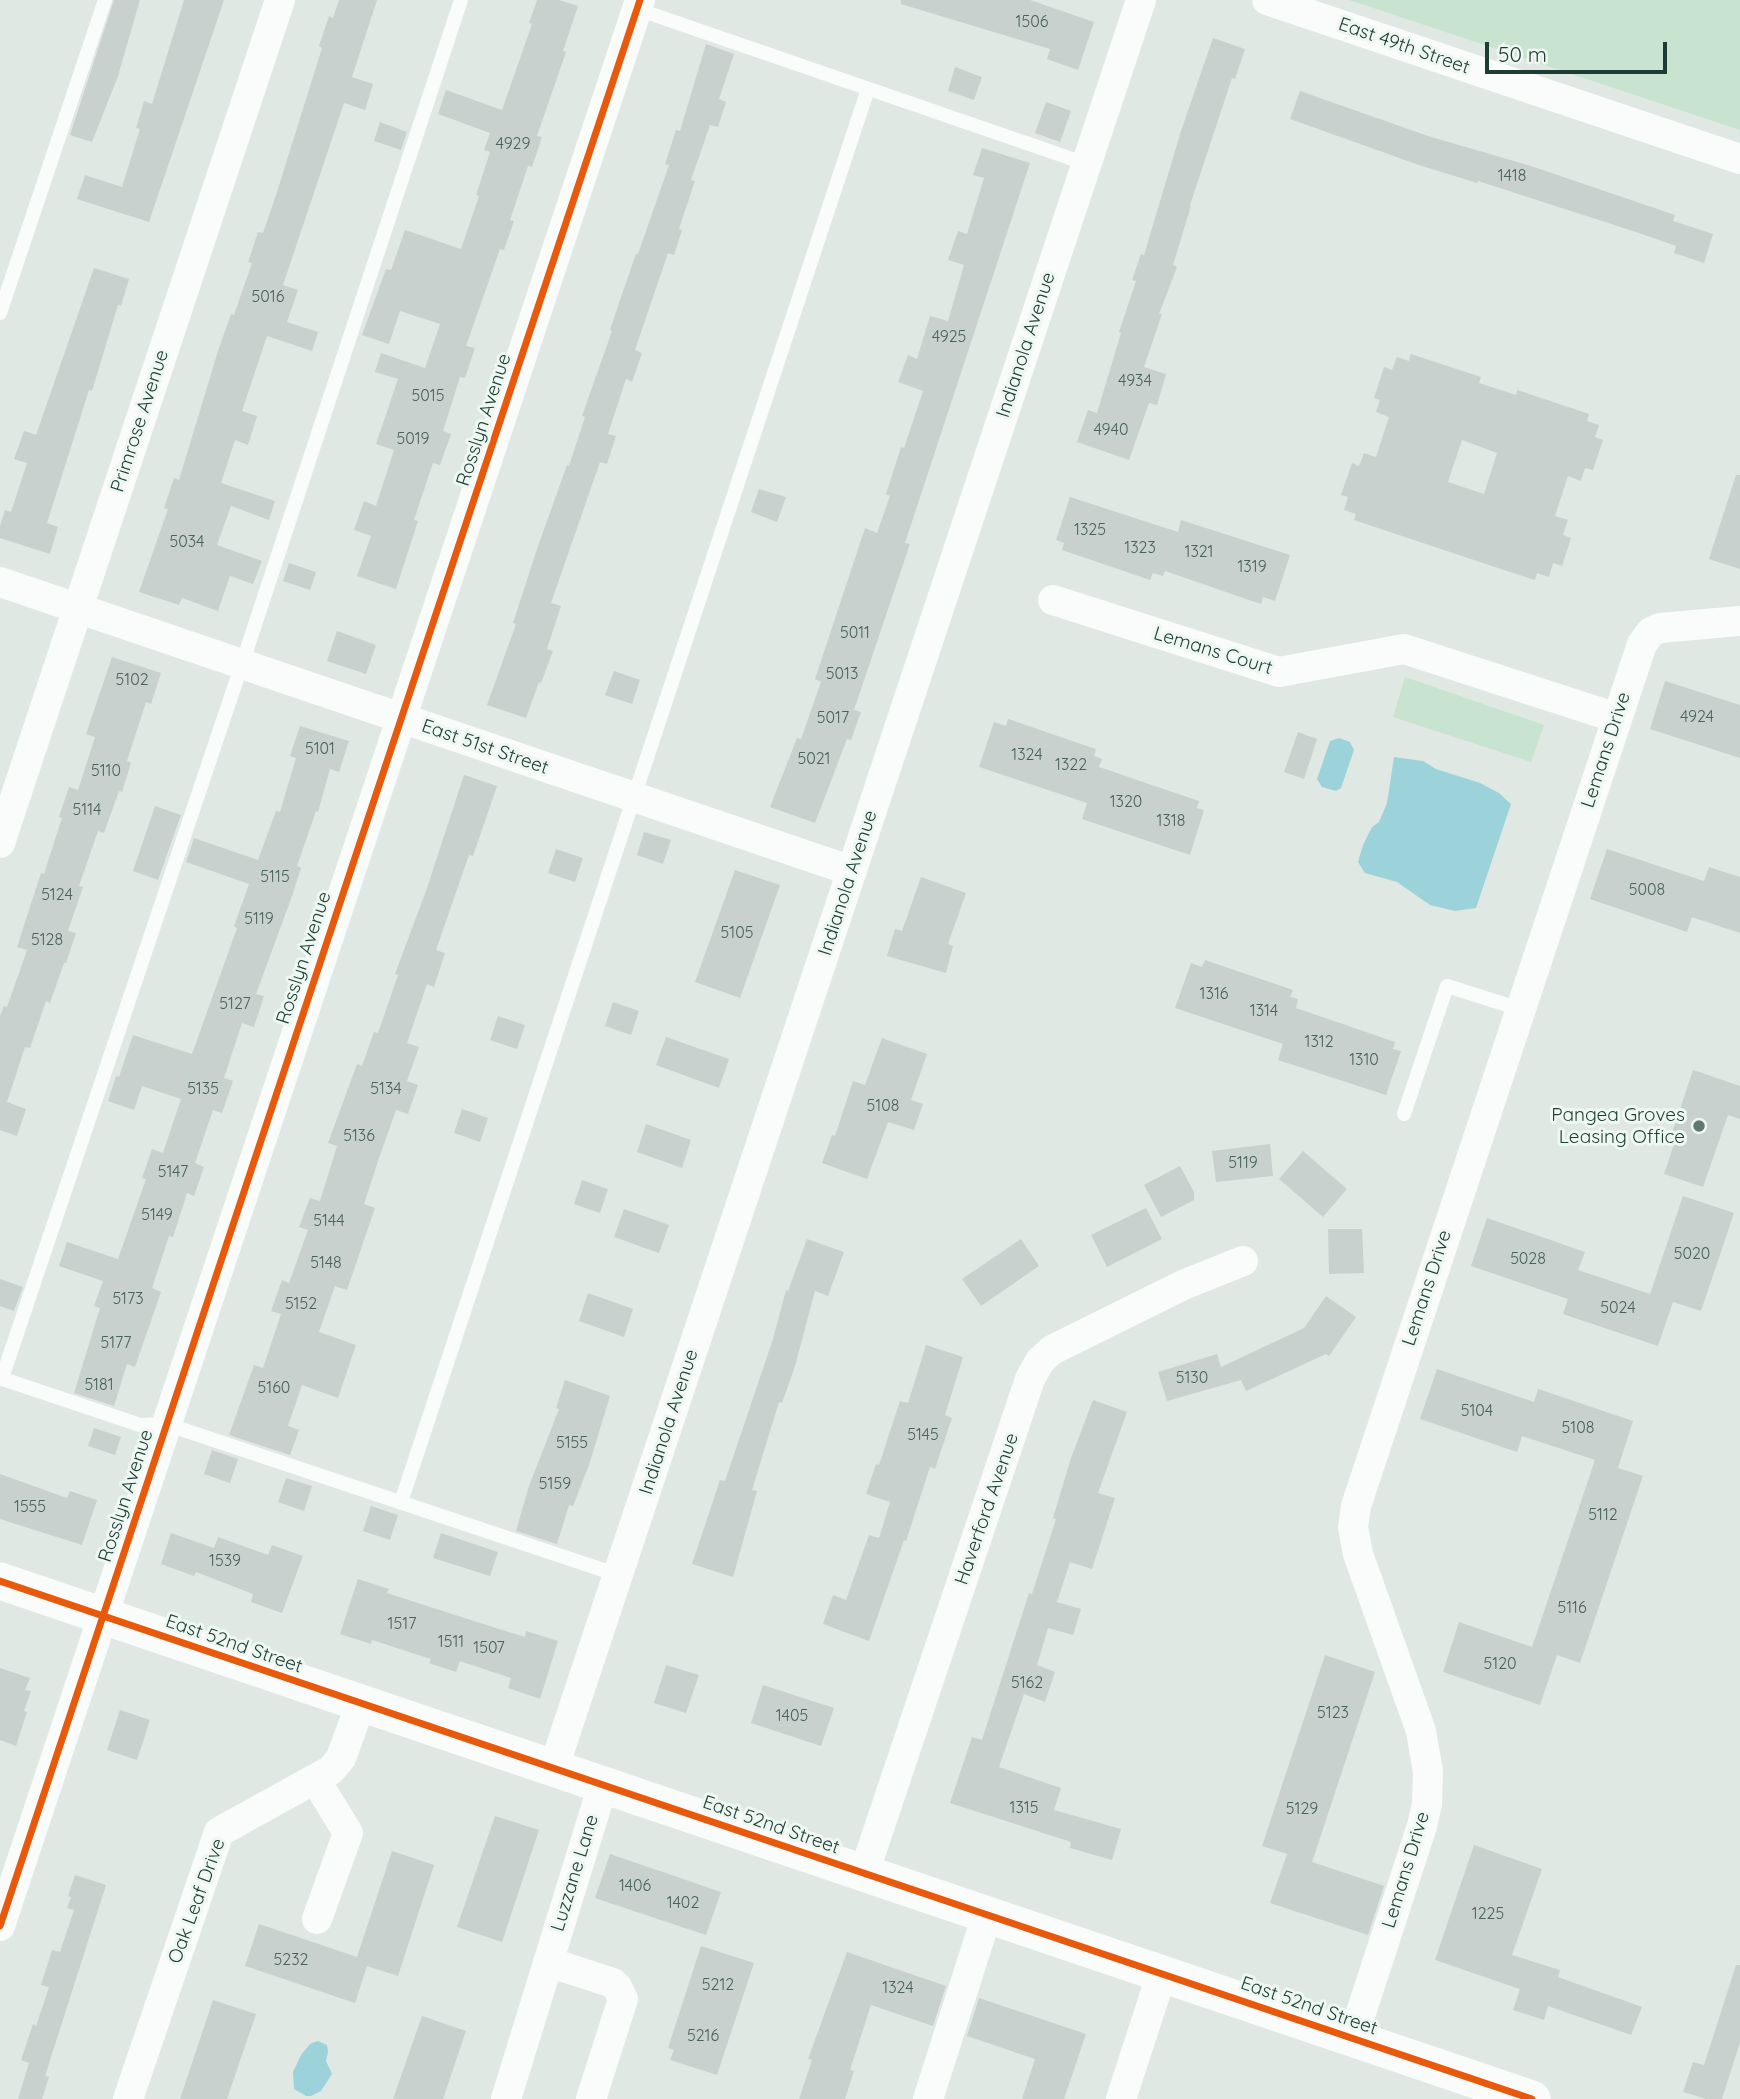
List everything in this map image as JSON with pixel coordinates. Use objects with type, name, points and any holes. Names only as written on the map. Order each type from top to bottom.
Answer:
[{"type":"street","name":"Primrose Avenue","points":[[0,843],[281,0]]},
{"type":"street","name":"Indianola Avenue","points":[[554,1767],[1141,0]]},
{"type":"street","name":"East 49th Street","points":[[1267,0],[1740,159]]},
{"type":"street","name":"Rosslyn Avenue","points":[[0,1926],[639,5]]},
{"type":"street","name":"East 51st Street","points":[[0,582],[852,871]]},
{"type":"street","name":"Lemans Court","points":[[1053,600],[1279,673],[1404,649],[1617,719]]},
{"type":"street","name":"Lemans Drive","points":[[1353,2037],[1422,1826],[1427,1804],[1428,1772],[1421,1731],[1358,1554],[1353,1527],[1356,1506],[1642,644],[1651,632],[1667,626],[1740,621]]},
{"type":"street","name":"Haverford Avenue","points":[[864,1874],[1030,1379],[1040,1361],[1052,1350],[1183,1284],[1243,1261]]},
{"type":"street","name":"East 52nd Street","points":[[0,1581],[1532,2099]]},
{"type":"street","points":[[317,1919],[348,1833],[315,1779],[331,1770],[341,1758],[361,1703]]},
{"type":"street","name":"Oak Leaf Drive","points":[[128,2099],[219,1832],[315,1779]]},
{"type":"street","name":"Luzzane Lane","points":[[506,2099],[603,1785]]},
{"type":"street","points":[[928,2099],[987,1915]]},
{"type":"street","points":[[548,1962],[613,1983],[623,1999],[591,2099]]},
{"type":"street","points":[[1121,2099],[1162,1973]]},
{"type":"lane","points":[[0,313],[105,0]]},
{"type":"lane","points":[[461,0],[242,664],[1,1378],[139,1425],[166,1424],[618,1575]]},
{"type":"lane","points":[[639,5],[868,89],[1087,164]]},
{"type":"lane","points":[[401,1502],[868,89]]},
{"type":"lane","points":[[1404,1114],[1447,986],[1520,1009]]},
{"type":"green space","points":[[1349,0],[1740,0],[1740,130]]},
{"type":"green space","points":[[1405,677],[1544,725],[1531,762],[1393,717]]},
{"type":"water","points":[[1339,738],[1350,742],[1354,750],[1341,788],[1336,791],[1322,787],[1317,779],[1330,741]]},
{"type":"water","points":[[1394,757],[1423,761],[1436,769],[1480,783],[1499,793],[1511,804],[1476,908],[1455,911],[1430,905],[1397,882],[1365,873],[1358,862],[1363,845],[1372,827],[1379,822],[1387,803]]},
{"type":"water","points":[[318,2041],[327,2045],[326,2061],[332,2074],[321,2091],[306,2096],[294,2089],[293,2072],[301,2055],[310,2044]]},
{"type":"building","points":[[114,0],[140,0],[118,76],[92,142],[70,135]]},
{"type":"building","points":[[184,0],[224,0],[149,222],[77,199],[85,175],[122,187],[140,129],[136,128],[144,101],[152,104]]},
{"type":"building","points":[[339,0],[377,0],[352,77],[373,84],[365,110],[344,103],[283,285],[298,290],[287,322],[318,332],[312,351],[267,336],[242,411],[257,416],[248,445],[235,440],[221,483],[275,501],[269,520],[231,506],[217,545],[262,561],[253,584],[230,576],[218,611],[182,598],[179,605],[139,592],[168,509],[164,508],[174,478],[179,480],[218,351],[252,263],[248,262],[258,232],[263,233],[277,192],[322,48],[319,46],[329,16],[333,18]]},
{"type":"building","points":[[537,0],[559,0],[578,6],[563,51],[566,52],[537,136],[542,137],[532,167],[528,166],[510,220],[514,221],[504,250],[500,249],[466,346],[475,348],[465,378],[460,377],[443,431],[451,434],[440,465],[433,463],[414,520],[418,521],[396,589],[357,576],[371,536],[354,530],[364,501],[376,506],[394,450],[376,444],[398,379],[375,372],[381,353],[425,368],[440,324],[400,311],[389,344],[362,335],[386,269],[391,270],[405,230],[461,249],[490,152],[484,150],[490,133],[438,114],[446,90],[502,110],[532,24],[529,23]]},
{"type":"building","points":[[901,0],[1030,0],[1094,22],[1078,70],[1047,59],[1050,49],[901,4]]},
{"type":"building","points":[[1213,38],[1245,49],[1235,79],[1232,78],[1190,205],[1173,265],[1177,267],[1159,314],[1162,314],[1144,367],[1166,374],[1157,405],[1149,403],[1129,460],[1077,442],[1088,410],[1097,413],[1136,281],[1132,280],[1141,254],[1144,255],[1181,131]]},
{"type":"building","points":[[706,44],[734,54],[719,99],[726,102],[718,127],[710,125],[691,180],[695,181],[679,229],[682,230],[674,255],[668,253],[635,350],[642,353],[632,382],[626,379],[608,434],[616,436],[607,464],[600,462],[551,603],[561,606],[547,649],[553,651],[526,718],[487,705],[516,624],[513,623],[537,549],[567,465],[569,466],[585,417],[582,416],[621,297],[669,165],[665,164],[676,130],[680,131]]},
{"type":"building","points":[[955,67],[982,77],[974,100],[948,91]]},
{"type":"building","points":[[1300,91],[1428,136],[1531,166],[1675,215],[1673,221],[1713,234],[1704,263],[1674,253],[1676,246],[1636,232],[1478,181],[1477,183],[1419,165],[1290,119]]},
{"type":"building","points":[[1046,102],[1071,111],[1060,142],[1035,133]]},
{"type":"building","points":[[380,122],[407,132],[401,150],[374,141]]},
{"type":"building","points":[[982,148],[1030,163],[905,543],[910,544],[854,710],[861,712],[851,740],[847,739],[815,823],[770,807],[797,738],[801,739],[821,682],[815,679],[865,528],[877,533],[890,496],[886,494],[901,447],[904,448],[923,391],[898,382],[908,355],[917,359],[930,316],[948,321],[964,265],[948,260],[958,231],[967,234],[984,178],[973,175]]},
{"type":"building","points":[[94,268],[129,279],[121,306],[118,305],[92,391],[89,390],[47,523],[58,527],[50,554],[0,538],[0,526],[5,510],[11,512],[27,463],[14,459],[24,431],[36,435]]},
{"type":"building","points":[[1411,354],[1481,377],[1479,383],[1516,395],[1517,390],[1589,414],[1587,421],[1599,425],[1595,437],[1603,440],[1593,470],[1585,468],[1581,481],[1568,476],[1555,516],[1568,520],[1563,535],[1571,538],[1562,566],[1553,563],[1549,577],[1537,573],[1535,580],[1507,571],[1354,520],[1356,514],[1344,510],[1348,497],[1341,495],[1352,463],[1359,466],[1364,453],[1376,457],[1389,417],[1376,412],[1380,400],[1374,398],[1384,367],[1392,370],[1397,357],[1409,361]],"holes":[[[1462,440],[1497,453],[1484,494],[1448,482]]]},
{"type":"building","points":[[1736,475],[1740,475],[1740,569],[1709,559]]},
{"type":"building","points":[[759,489],[786,497],[777,522],[751,512]]},
{"type":"building","points":[[1070,497],[1178,532],[1181,520],[1290,555],[1275,601],[1263,597],[1261,604],[1165,571],[1163,576],[1153,573],[1150,580],[1062,550],[1064,543],[1056,540]]},
{"type":"building","points":[[289,563],[316,572],[310,590],[283,581]]},
{"type":"building","points":[[337,631],[376,645],[366,674],[327,661]]},
{"type":"building","points":[[112,657],[161,673],[151,704],[146,702],[127,761],[131,763],[122,792],[119,791],[104,833],[98,831],[79,886],[83,887],[68,931],[76,933],[66,963],[50,1003],[46,1001],[30,1048],[25,1047],[7,1102],[26,1109],[17,1136],[0,1130],[0,1016],[4,1006],[7,1007],[27,950],[17,947],[41,873],[44,874],[69,787],[78,790],[95,737],[86,734]]},
{"type":"building","points":[[614,671],[640,680],[632,704],[605,695]]},
{"type":"building","points":[[1665,681],[1740,705],[1740,758],[1650,729]]},
{"type":"building","points":[[1008,719],[1096,749],[1094,756],[1102,759],[1099,767],[1199,801],[1197,808],[1204,810],[1190,855],[1082,819],[1087,803],[979,767],[994,722],[1006,726]]},
{"type":"building","points":[[300,726],[349,741],[339,772],[330,769],[318,812],[316,811],[297,866],[301,868],[291,899],[256,994],[264,996],[254,1027],[242,1023],[224,1078],[233,1081],[222,1113],[213,1110],[195,1163],[204,1167],[194,1196],[187,1193],[173,1237],[169,1236],[152,1288],[161,1292],[135,1367],[127,1364],[114,1406],[74,1393],[100,1308],[94,1306],[103,1281],[59,1266],[67,1242],[118,1259],[146,1179],[142,1178],[152,1149],[163,1153],[181,1099],[142,1086],[134,1110],[108,1101],[116,1076],[119,1077],[133,1035],[192,1054],[237,928],[234,926],[249,884],[186,862],[194,838],[258,860],[276,811],[280,812],[296,758],[290,756]]},
{"type":"building","points":[[1298,732],[1317,739],[1304,779],[1284,772]]},
{"type":"building","points":[[464,775],[497,786],[473,856],[469,855],[436,950],[445,953],[434,987],[427,984],[407,1043],[419,1047],[407,1081],[418,1085],[408,1114],[396,1110],[364,1204],[375,1208],[347,1290],[335,1286],[319,1332],[356,1345],[338,1398],[302,1385],[288,1426],[299,1430],[290,1455],[229,1435],[254,1365],[263,1368],[281,1314],[271,1311],[282,1280],[289,1283],[308,1230],[299,1227],[310,1198],[320,1201],[337,1146],[328,1143],[357,1064],[362,1066],[374,1032],[378,1033],[398,975],[395,974]]},
{"type":"building","points":[[155,806],[181,815],[158,880],[133,871]]},
{"type":"building","points":[[644,832],[671,840],[663,864],[637,855]]},
{"type":"building","points":[[556,849],[583,858],[575,882],[548,873]]},
{"type":"building","points":[[1607,849],[1704,881],[1709,867],[1740,877],[1740,933],[1692,917],[1687,932],[1590,899]]},
{"type":"building","points":[[735,870],[780,885],[740,998],[695,982]]},
{"type":"building","points":[[921,877],[966,893],[948,944],[953,946],[946,973],[887,956],[895,929],[902,931]]},
{"type":"building","points":[[1205,960],[1293,990],[1290,997],[1298,999],[1296,1008],[1395,1042],[1393,1049],[1401,1051],[1386,1095],[1278,1060],[1283,1044],[1175,1008],[1191,963],[1202,967]]},
{"type":"building","points":[[613,1002],[639,1011],[631,1035],[605,1026]]},
{"type":"building","points":[[498,1016],[525,1025],[517,1049],[490,1040]]},
{"type":"building","points":[[666,1037],[729,1059],[719,1088],[656,1065]]},
{"type":"building","points":[[882,1038],[927,1054],[911,1100],[923,1104],[914,1130],[888,1122],[867,1179],[822,1163],[832,1135],[835,1136],[853,1081],[865,1085]]},
{"type":"building","name":"Pangea Groves Leasing Office","points":[[1693,1070],[1740,1086],[1740,1119],[1728,1115],[1703,1187],[1664,1174],[1677,1135],[1672,1133]]},
{"type":"building","points":[[462,1109],[488,1118],[480,1142],[454,1133]]},
{"type":"building","points":[[646,1124],[691,1140],[682,1168],[637,1152]]},
{"type":"building","points":[[1270,1144],[1273,1176],[1216,1182],[1212,1151]]},
{"type":"building","points":[[1303,1151],[1347,1189],[1323,1217],[1279,1179]]},
{"type":"building","points":[[1180,1166],[1194,1192],[1194,1200],[1161,1217],[1144,1185]]},
{"type":"building","points":[[582,1180],[608,1189],[600,1213],[574,1204]]},
{"type":"building","points":[[1683,1196],[1734,1213],[1701,1311],[1673,1302],[1658,1346],[1563,1314],[1568,1299],[1471,1266],[1487,1218],[1585,1252],[1578,1270],[1650,1294]]},
{"type":"building","points":[[1146,1208],[1162,1239],[1107,1267],[1091,1235]]},
{"type":"building","points":[[624,1209],[669,1225],[659,1253],[614,1237]]},
{"type":"building","points":[[1328,1229],[1362,1229],[1364,1273],[1329,1274]]},
{"type":"building","points":[[807,1239],[844,1252],[828,1296],[815,1291],[795,1366],[782,1403],[779,1402],[752,1490],[757,1491],[733,1577],[692,1564],[720,1480],[725,1481],[773,1339],[786,1290],[788,1291]]},
{"type":"building","points":[[1021,1239],[1039,1266],[981,1306],[962,1279]]},
{"type":"building","points":[[0,1279],[23,1287],[14,1311],[0,1306]]},
{"type":"building","points":[[588,1293],[633,1309],[624,1337],[579,1321]]},
{"type":"building","points":[[1326,1296],[1356,1317],[1329,1356],[1326,1354],[1246,1391],[1241,1380],[1167,1401],[1158,1372],[1217,1354],[1221,1367],[1304,1328]]},
{"type":"building","points":[[926,1345],[963,1357],[945,1415],[952,1418],[935,1469],[930,1467],[869,1641],[823,1624],[833,1595],[846,1600],[869,1535],[879,1538],[890,1502],[866,1494],[876,1464],[879,1465],[900,1401],[908,1403]]},
{"type":"building","points":[[1437,1369],[1534,1402],[1538,1389],[1633,1421],[1618,1468],[1643,1476],[1580,1663],[1557,1655],[1540,1705],[1443,1672],[1459,1622],[1532,1647],[1595,1460],[1522,1436],[1517,1452],[1420,1419]]},
{"type":"building","points":[[565,1380],[610,1396],[589,1465],[573,1506],[569,1505],[557,1544],[516,1531],[529,1486],[559,1409],[556,1408]]},
{"type":"building","points":[[1093,1400],[1127,1412],[1098,1493],[1115,1498],[1092,1569],[1070,1562],[1057,1602],[1081,1609],[1073,1635],[1048,1628],[1037,1665],[1055,1672],[1045,1702],[1024,1694],[999,1767],[1061,1788],[1054,1810],[1121,1829],[1112,1860],[1070,1848],[1071,1842],[950,1803],[972,1737],[982,1740],[1029,1593],[1032,1594],[1056,1519],[1053,1518],[1071,1458]]},
{"type":"building","points":[[94,1428],[121,1437],[115,1455],[88,1446]]},
{"type":"building","points":[[212,1450],[238,1459],[230,1483],[204,1474]]},
{"type":"building","points":[[0,1474],[67,1498],[70,1491],[97,1500],[82,1545],[0,1519]]},
{"type":"building","points":[[286,1478],[312,1486],[304,1511],[278,1502]]},
{"type":"building","points":[[371,1506],[398,1515],[390,1540],[363,1531]]},
{"type":"building","points":[[171,1533],[214,1548],[218,1537],[268,1555],[272,1545],[303,1556],[282,1613],[251,1602],[253,1594],[196,1572],[194,1576],[161,1564]]},
{"type":"building","points":[[441,1533],[498,1552],[490,1576],[433,1558]]},
{"type":"building","points":[[358,1579],[389,1589],[387,1593],[483,1624],[525,1637],[526,1631],[558,1641],[540,1699],[508,1688],[511,1678],[460,1661],[456,1672],[429,1663],[431,1659],[372,1640],[371,1644],[340,1634]]},
{"type":"building","points":[[1325,1655],[1375,1672],[1312,1862],[1384,1886],[1368,1935],[1270,1903],[1287,1854],[1262,1846]]},
{"type":"building","points":[[666,1665],[699,1675],[686,1713],[654,1703]]},
{"type":"building","points":[[0,1668],[30,1678],[25,1690],[31,1691],[24,1711],[27,1712],[16,1746],[0,1740]]},
{"type":"building","points":[[763,1685],[834,1708],[821,1746],[751,1723]]},
{"type":"building","points":[[120,1710],[150,1720],[137,1760],[107,1750]]},
{"type":"building","points":[[495,1816],[539,1830],[502,1942],[457,1927]]},
{"type":"building","points":[[1474,1845],[1542,1869],[1512,1955],[1560,1970],[1558,1977],[1642,2007],[1631,2035],[1548,2006],[1544,2020],[1513,2010],[1520,1989],[1435,1960]]},
{"type":"building","points":[[392,1851],[434,1865],[398,1976],[367,1966],[355,2003],[245,1966],[259,1924],[357,1957]]},
{"type":"building","points":[[610,1854],[721,1892],[706,1935],[595,1898]]},
{"type":"building","points":[[75,1875],[106,1885],[45,2076],[49,2077],[42,2099],[18,2099],[29,2063],[21,2060],[49,1987],[41,1985],[52,1950],[60,1952],[74,1910],[67,1908]]},
{"type":"building","points":[[701,1946],[754,1963],[717,2075],[670,2060],[674,2050],[668,2048]]},
{"type":"building","points":[[847,1952],[946,1986],[933,2026],[871,2005],[850,2070],[854,2071],[845,2099],[799,2099],[812,2060],[808,2059]]},
{"type":"building","points":[[1736,1965],[1740,1965],[1740,2042],[1722,2099],[1706,2099],[1683,2092],[1693,2062],[1704,2065]]},
{"type":"building","points":[[979,1998],[1086,2034],[1064,2099],[1022,2099],[1035,2059],[967,2036]]},
{"type":"building","points":[[213,2000],[256,2014],[227,2099],[180,2099]]},
{"type":"building","points":[[422,2016],[466,2031],[443,2099],[393,2099]]},
{"type":"cycle path","points":[[0,1926],[640,0]]},
{"type":"cycle path","points":[[0,1581],[1532,2099]]},
{"type":"place","name":"Pangea Groves Leasing Office","points":[[1699,1126]]}]
